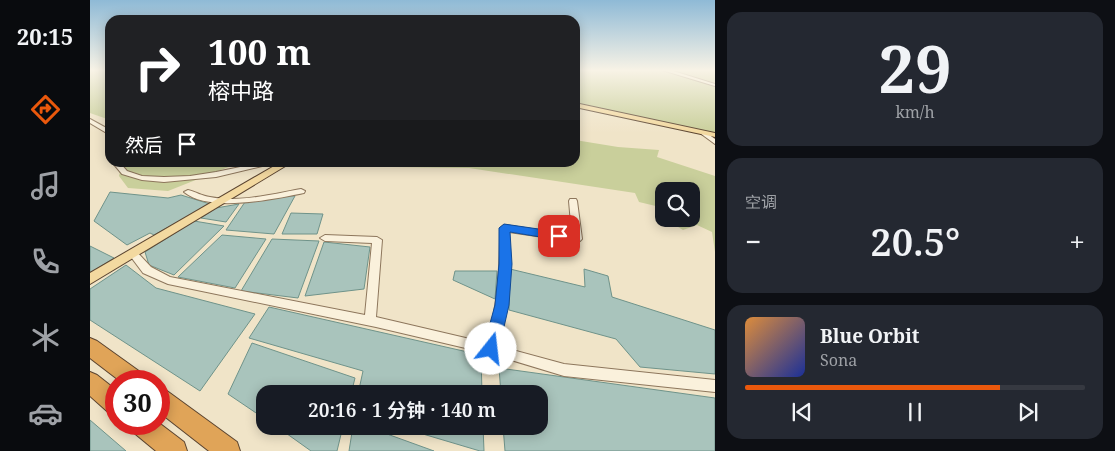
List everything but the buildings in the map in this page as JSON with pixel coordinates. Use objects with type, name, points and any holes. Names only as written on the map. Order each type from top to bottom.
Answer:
[{"type":"highway","points":[[90,347],[121,370]]},
{"type":"highway","points":[[90,382],[105,395]]},
{"type":"highway","points":[[170,406],[228,451]]},
{"type":"highway","points":[[155,435],[175,451]]},
{"type":"main road","points":[[580,106],[715,135]]},
{"type":"main road","points":[[90,279],[280,167]]},
{"type":"street","points":[[90,121],[105,130]]},
{"type":"street","points":[[702,132],[715,142]]},
{"type":"street","points":[[119,167],[123,172],[141,179],[172,180],[223,174],[254,167]]},
{"type":"street","points":[[188,192],[208,201],[220,202],[301,191]]},
{"type":"street","points":[[491,349],[502,305],[506,264],[504,228],[577,239],[573,201]]},
{"type":"street","points":[[325,238],[377,240],[370,321]]},
{"type":"street","points":[[133,253],[147,270],[168,280],[370,321],[491,349],[564,370],[715,386]]},
{"type":"green space","points":[[90,91],[105,91],[105,118],[90,113]]},
{"type":"green space","points":[[580,91],[715,91],[715,133],[580,104]]},
{"type":"green space","points":[[580,141],[618,147],[659,150],[657,157],[715,176],[715,252],[712,232],[700,226],[700,182],[655,182],[655,206],[639,202],[635,193],[469,168],[391,167],[580,167]]},
{"type":"green space","points":[[121,167],[228,167],[168,191],[128,188],[119,176]]},
{"type":"green space","points":[[678,227],[691,227],[683,230]]},
{"type":"water","points":[[110,192],[168,198],[181,195],[210,204],[154,235],[150,233],[127,245],[94,221]]},
{"type":"water","points":[[281,195],[295,196],[274,234],[226,230],[245,202]]},
{"type":"water","points":[[239,204],[226,222],[201,218],[216,208]]},
{"type":"water","points":[[291,213],[323,214],[317,234],[282,234]]},
{"type":"water","points":[[194,221],[224,226],[174,275],[149,265],[145,252]]},
{"type":"water","points":[[222,235],[266,239],[235,288],[178,277]]},
{"type":"water","points":[[272,239],[319,241],[298,298],[241,291]]},
{"type":"water","points":[[324,242],[370,247],[364,289],[305,296]]},
{"type":"water","points":[[90,246],[114,258],[90,273]]},
{"type":"water","points":[[126,265],[156,288],[255,314],[200,391],[90,320],[90,289]]},
{"type":"water","points":[[510,269],[585,287],[584,269],[608,276],[612,297],[715,330],[715,374],[640,367],[616,339],[509,310]]},
{"type":"water","points":[[455,271],[497,271],[495,299],[453,280]]},
{"type":"water","points":[[269,307],[481,355],[482,385],[360,385],[363,371],[249,338]]},
{"type":"water","points":[[252,343],[355,378],[353,385],[256,385],[256,413],[228,394]]},
{"type":"water","points":[[499,368],[715,398],[715,451],[505,451],[504,435],[548,435],[548,385],[500,385]]},
{"type":"water","points":[[90,420],[105,435],[126,451],[90,451]]},
{"type":"water","points":[[289,435],[341,435],[337,451],[311,451]]},
{"type":"water","points":[[352,435],[390,435],[434,451],[349,451]]},
{"type":"water","points":[[426,435],[483,435],[484,451]]},
{"type":"route","points":[[491,349],[497,332],[502,305],[506,264],[504,228],[559,236]]}]
